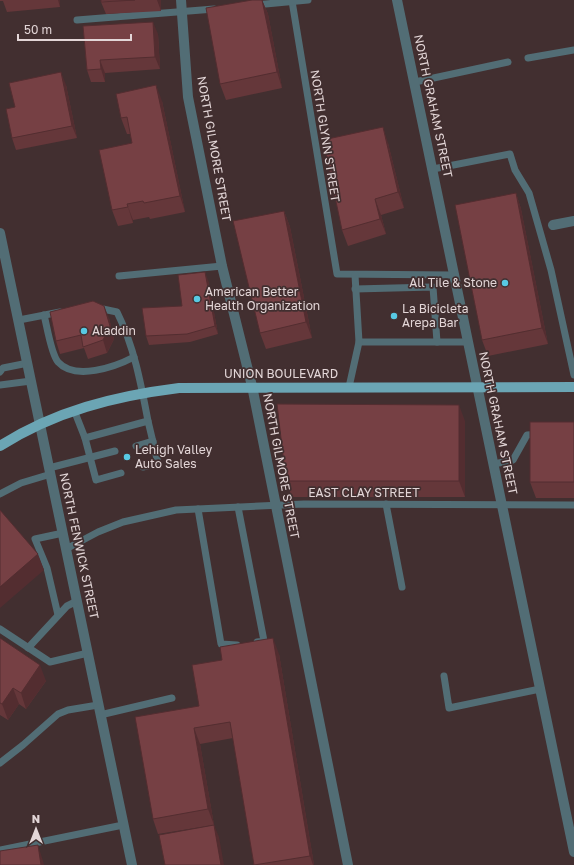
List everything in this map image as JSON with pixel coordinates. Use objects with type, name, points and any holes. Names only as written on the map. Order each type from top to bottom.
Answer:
[{"type":"main road","name":"UNION BOULEVARD","points":[[0,446],[40,424],[98,402],[143,392],[179,388],[252,386],[574,387]]},
{"type":"street","name":"NORTH GILMORE STREET","points":[[181,0],[188,97],[222,266],[252,386],[348,865]]},
{"type":"street","name":"NORTH GRAHAM STREET","points":[[397,0],[574,852]]},
{"type":"street","points":[[553,225],[574,221]]},
{"type":"street","name":"NORTH FENWICK STREET","points":[[0,233],[132,865]]},
{"type":"lane","points":[[245,6],[308,0]]},
{"type":"lane","name":"NORTH GLYNN STREET","points":[[292,2],[337,274],[355,275]]},
{"type":"lane","points":[[77,20],[221,8]]},
{"type":"lane","points":[[528,58],[574,50]]},
{"type":"lane","points":[[415,82],[508,62]]},
{"type":"lane","points":[[433,169],[510,154],[515,170],[529,193],[551,270],[574,375]]},
{"type":"lane","points":[[119,276],[222,266]]},
{"type":"lane","points":[[349,387],[359,342],[355,275],[454,275]]},
{"type":"lane","points":[[356,288],[433,287],[437,342]]},
{"type":"lane","points":[[89,308],[117,312],[129,339],[143,392],[158,463],[142,467]]},
{"type":"lane","points":[[18,320],[68,310]]},
{"type":"lane","points":[[44,315],[57,362],[68,370],[88,372],[119,366],[134,357]]},
{"type":"lane","points":[[359,342],[468,342]]},
{"type":"lane","points":[[0,372],[3,368],[28,363]]},
{"type":"lane","points":[[0,385],[31,381]]},
{"type":"lane","points":[[74,410],[85,438],[96,480],[121,473]]},
{"type":"lane","points":[[85,438],[148,421]]},
{"type":"lane","points":[[494,464],[513,460],[527,435],[547,433]]},
{"type":"lane","points":[[136,446],[153,442]]},
{"type":"lane","points":[[0,494],[21,483],[50,471],[90,457],[115,451]]},
{"type":"lane","points":[[386,504],[402,587]]},
{"type":"lane","name":"EAST CLAY STREET","points":[[66,549],[98,532],[123,522],[176,510],[276,505],[574,504]]},
{"type":"lane","points":[[198,509],[220,644],[230,646],[264,641],[238,507]]},
{"type":"lane","points":[[58,615],[47,568],[35,539],[63,533]]},
{"type":"lane","points":[[28,648],[67,606],[77,601]]},
{"type":"lane","points":[[0,629],[50,662],[88,653]]},
{"type":"lane","points":[[444,676],[449,708],[540,689]]},
{"type":"lane","points":[[0,763],[58,714],[68,710],[99,710],[172,698]]},
{"type":"lane","points":[[0,850],[123,825]]},
{"type":"building","points":[[101,0],[135,0],[101,2]]},
{"type":"building","points":[[252,0],[262,0],[277,72],[220,84],[206,8]]},
{"type":"building","points":[[153,22],[155,57],[100,60],[101,69],[87,70],[83,26]]},
{"type":"building","points":[[61,72],[72,126],[12,138],[6,109],[15,107],[9,83]]},
{"type":"building","points":[[156,85],[180,196],[144,203],[143,201],[127,204],[128,207],[112,210],[99,150],[132,143],[127,117],[121,118],[116,94]]},
{"type":"building","points":[[383,127],[398,192],[375,199],[380,219],[342,230],[323,140]]},
{"type":"building","name":"All Tile & Stone","points":[[516,193],[542,328],[482,340],[455,205]]},
{"type":"building","points":[[284,211],[306,322],[260,333],[233,221]]},
{"type":"building","name":"American Better Health Organization","points":[[205,272],[215,326],[187,334],[146,336],[142,308],[182,306],[178,275]]},
{"type":"building","name":"Aladdin","points":[[93,301],[104,306],[110,326],[103,340],[83,347],[81,335],[56,341],[50,312]]},
{"type":"building","points":[[277,404],[459,405],[459,481],[286,481]]},
{"type":"building","points":[[530,422],[574,422],[574,482],[530,482]]},
{"type":"building","points":[[0,510],[38,554],[0,587]]},
{"type":"building","points":[[0,638],[40,665],[21,693],[13,688],[2,704],[0,703]]},
{"type":"building","points":[[273,638],[310,856],[254,865],[230,722],[194,728],[208,809],[153,819],[135,717],[199,706],[192,665],[222,660],[220,647]]},
{"type":"building","points":[[214,825],[221,865],[165,865],[159,835]]},
{"type":"building","points":[[38,845],[41,865],[0,865],[0,851]]},
{"type":"place","name":"All Tile & Stone","points":[[505,283]]},
{"type":"place","name":"American Better Health Organization","points":[[197,299]]},
{"type":"place","name":"La Bicicleta Arepa Bar","points":[[394,316]]},
{"type":"place","name":"Aladdin","points":[[84,331]]},
{"type":"place","name":"Lehigh Valley Auto Sales","points":[[127,457]]}]
